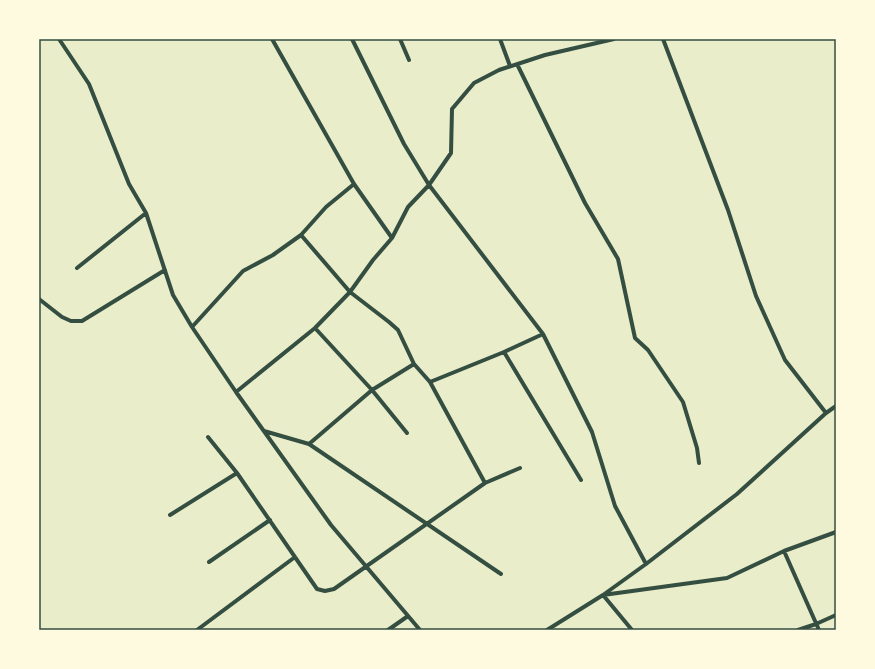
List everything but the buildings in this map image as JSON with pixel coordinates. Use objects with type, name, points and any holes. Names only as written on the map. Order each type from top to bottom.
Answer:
[{"type":"street","points":[[59,39],[90,84],[129,184],[146,214],[173,295],[236,392],[331,525],[420,630]]},
{"type":"street","points":[[272,39],[354,184],[392,238]]},
{"type":"street","points":[[352,39],[404,144],[429,185],[543,334],[592,432],[615,506],[646,564]]},
{"type":"street","points":[[400,39],[409,60]]},
{"type":"street","points":[[500,39],[510,66]]},
{"type":"street","points":[[236,392],[315,328],[350,292],[373,260],[392,238],[408,207],[429,185],[451,153],[452,109],[474,83],[499,70],[545,55],[614,39]]},
{"type":"street","points":[[663,39],[728,210],[756,296],[785,360],[826,413]]},
{"type":"street","points":[[517,64],[585,203],[618,259],[635,338],[648,350],[683,402],[697,448],[699,463]]},
{"type":"street","points":[[192,326],[244,271],[273,255],[301,235],[326,207],[354,184]]},
{"type":"street","points":[[77,268],[146,214]]},
{"type":"street","points":[[301,235],[350,292],[398,330],[414,364],[430,382],[485,483]]},
{"type":"street","points":[[39,299],[62,317],[71,321],[82,321],[165,270]]},
{"type":"street","points":[[315,328],[372,390],[407,433]]},
{"type":"street","points":[[430,382],[504,352],[543,334]]},
{"type":"street","points":[[504,352],[581,480]]},
{"type":"street","points":[[309,444],[372,390],[414,364]]},
{"type":"street","points":[[547,630],[603,595],[737,494],[826,413],[836,406]]},
{"type":"street","points":[[264,431],[309,444],[501,574]]},
{"type":"street","points":[[208,437],[237,473],[317,588],[325,591],[334,589],[485,483],[520,468]]},
{"type":"street","points":[[170,515],[237,473]]},
{"type":"street","points":[[209,562],[270,520]]},
{"type":"street","points":[[603,595],[727,578],[784,551],[836,532]]},
{"type":"street","points":[[784,551],[819,630]]},
{"type":"street","points":[[197,630],[295,557]]},
{"type":"street","points":[[603,595],[632,630]]},
{"type":"street","points":[[798,630],[836,615]]},
{"type":"street","points":[[388,630],[408,616]]}]
